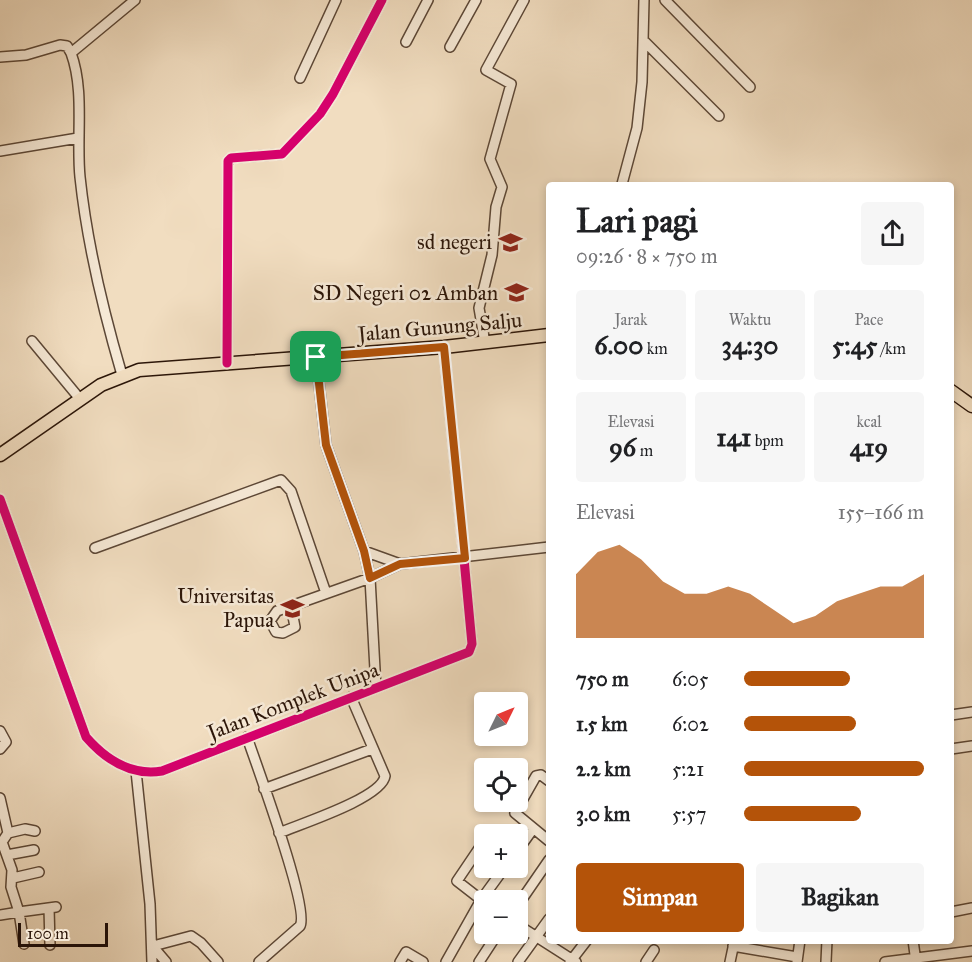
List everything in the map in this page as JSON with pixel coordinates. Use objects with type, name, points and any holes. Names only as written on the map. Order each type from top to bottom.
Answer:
[{"type":"main road","name":"Jalan Gunung Salju","points":[[0,455],[80,399],[122,375],[153,368],[444,347],[546,334]]},
{"type":"main road","points":[[954,392],[972,406]]},
{"type":"street","points":[[71,54],[135,0]]},
{"type":"street","points":[[300,78],[336,0]]},
{"type":"street","points":[[227,363],[228,161],[233,157],[273,157],[282,154],[320,114],[333,94],[382,0]]},
{"type":"street","points":[[406,42],[428,0]]},
{"type":"street","points":[[450,47],[476,0]]},
{"type":"street","points":[[485,343],[479,308],[492,255],[496,207],[502,187],[490,159],[511,84],[486,70],[524,0]]},
{"type":"street","points":[[623,182],[637,128],[645,42],[644,0]]},
{"type":"street","points":[[665,0],[750,87]]},
{"type":"street","points":[[645,42],[719,116]]},
{"type":"street","points":[[0,57],[26,55],[60,45],[66,46],[71,54],[90,245],[108,328],[122,375]]},
{"type":"street","points":[[0,151],[78,138]]},
{"type":"street","points":[[32,341],[80,399]]},
{"type":"street","name":"Jalan Komplek Unipa","points":[[0,500],[86,737],[106,758],[136,771],[162,771],[469,652],[472,644],[465,558],[444,347]]},
{"type":"street","points":[[316,357],[326,445],[364,551],[370,578],[376,688]]},
{"type":"street","points":[[95,548],[281,480],[291,491],[326,593]]},
{"type":"street","points":[[291,606],[370,578],[400,564],[546,547]]},
{"type":"street","points":[[364,551],[400,564]]},
{"type":"street","points":[[279,833],[364,797],[382,786],[386,776],[372,749],[351,697]]},
{"type":"street","points":[[954,715],[972,712]]},
{"type":"street","points":[[0,731],[6,742],[0,749]]},
{"type":"street","points":[[247,737],[296,886],[303,919],[300,926],[259,962]]},
{"type":"street","points":[[954,749],[972,746]]},
{"type":"street","points":[[264,789],[372,749]]},
{"type":"street","points":[[136,771],[153,947],[152,962]]},
{"type":"street","points":[[546,779],[541,775],[536,776],[515,809],[517,816],[546,839]]},
{"type":"street","points":[[0,798],[8,833]]},
{"type":"street","points":[[528,835],[532,829]]},
{"type":"street","points":[[24,944],[7,855],[2,842],[8,833],[35,831]]},
{"type":"street","points":[[7,855],[34,850]]},
{"type":"street","points":[[474,856],[458,879],[460,884],[474,894]]},
{"type":"street","points":[[528,890],[546,864]]},
{"type":"street","points":[[0,890],[39,872]]},
{"type":"street","points":[[0,915],[52,908],[50,945]]},
{"type":"street","points":[[954,911],[972,908]]},
{"type":"street","points":[[446,962],[474,916]]},
{"type":"street","points":[[518,962],[546,923]]},
{"type":"street","points":[[528,932],[546,944]]},
{"type":"street","points":[[153,947],[191,936],[201,943],[218,962]]},
{"type":"street","points":[[479,962],[491,944]]},
{"type":"street","points":[[546,944],[573,962],[584,944]]},
{"type":"street","points":[[730,962],[734,944]]},
{"type":"street","points":[[738,944],[797,960],[799,944]]},
{"type":"street","points":[[826,962],[827,944]]},
{"type":"street","points":[[914,944],[916,960]]},
{"type":"street","points":[[153,947],[166,962]]},
{"type":"street","points":[[646,962],[654,950]]},
{"type":"street","points":[[885,962],[916,960],[972,951]]},
{"type":"street","points":[[400,962],[406,952],[423,962]]},
{"type":"cycle path","points":[[227,363],[228,161],[231,158],[282,154],[320,114],[333,94],[382,0]]},
{"type":"cycle path","points":[[0,499],[86,737],[102,753],[130,769],[162,771],[469,652],[472,644],[444,347]]},
{"type":"place","name":"sd negeri","points":[[510,242]]},
{"type":"place","name":"SD Negeri 02 Amban","points":[[516,293]]},
{"type":"place","name":"Universitas Papua","points":[[292,608]]},
{"type":"route","points":[[444,347],[465,558],[400,564],[370,578],[364,551],[326,445],[316,357],[444,347]]}]
